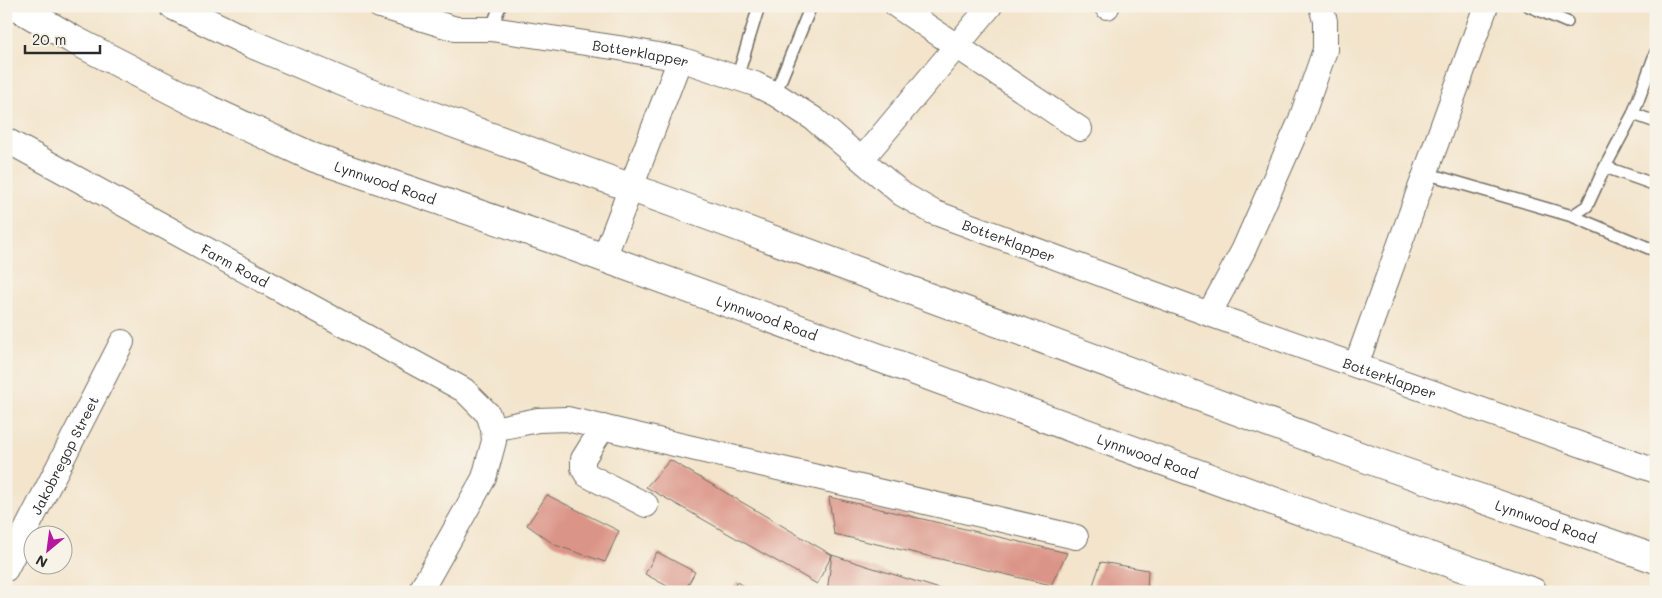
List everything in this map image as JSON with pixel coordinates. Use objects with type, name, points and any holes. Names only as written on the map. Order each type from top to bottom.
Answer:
[{"type":"main road","name":"Lynnwood Road","points":[[16,6],[72,39],[210,110],[315,158],[604,258],[1331,522],[1533,592]]},
{"type":"main road","name":"Lynnwood Road","points":[[174,6],[252,44],[367,92],[1381,464],[1656,559]]},
{"type":"main road","points":[[1331,522],[1479,592]]},
{"type":"street","name":"Botterklapper","points":[[380,6],[456,29],[491,29],[619,48],[680,60],[755,84],[775,94],[814,119],[902,194],[933,212],[1209,314],[1656,471]]},
{"type":"street","points":[[897,6],[1080,129]]},
{"type":"street","points":[[862,159],[990,6]]},
{"type":"street","points":[[1209,314],[1243,251],[1300,122],[1325,50],[1325,21],[1321,6]]},
{"type":"street","points":[[1356,365],[1486,6]]},
{"type":"street","points":[[604,258],[680,60]]},
{"type":"street","name":"Farm Road","points":[[6,140],[464,390],[488,414],[494,428]]},
{"type":"street","name":"Jakobregop Street","points":[[6,569],[122,342]]},
{"type":"street","points":[[420,592],[484,478],[494,441],[494,428],[538,420],[567,419],[1076,537]]},
{"type":"street","points":[[602,427],[584,459],[582,468],[588,475],[646,505]]},
{"type":"lane","points":[[491,29],[500,6]]},
{"type":"lane","points":[[737,78],[759,6]]},
{"type":"lane","points":[[775,94],[811,6]]},
{"type":"lane","points":[[1529,6],[1567,22]]},
{"type":"lane","points":[[1572,216],[1587,206],[1633,114],[1656,52]]},
{"type":"lane","points":[[1633,114],[1656,122]]},
{"type":"lane","points":[[1605,167],[1656,185]]},
{"type":"lane","points":[[1425,173],[1572,216],[1656,251]]},
{"type":"building","points":[[670,460],[832,555],[817,584],[646,487]]},
{"type":"building","points":[[547,495],[619,531],[605,562],[555,545],[527,525]]},
{"type":"building","points":[[829,497],[1067,553],[1051,585],[834,534]]},
{"type":"building","points":[[657,552],[695,572],[684,592],[678,592],[645,574]]},
{"type":"building","points":[[832,555],[946,591],[946,592],[827,592]]},
{"type":"building","points":[[1101,562],[1148,570],[1147,592],[1136,590],[1136,592],[1109,592],[1093,585]]},
{"type":"building","points":[[737,582],[753,592],[731,592]]}]
